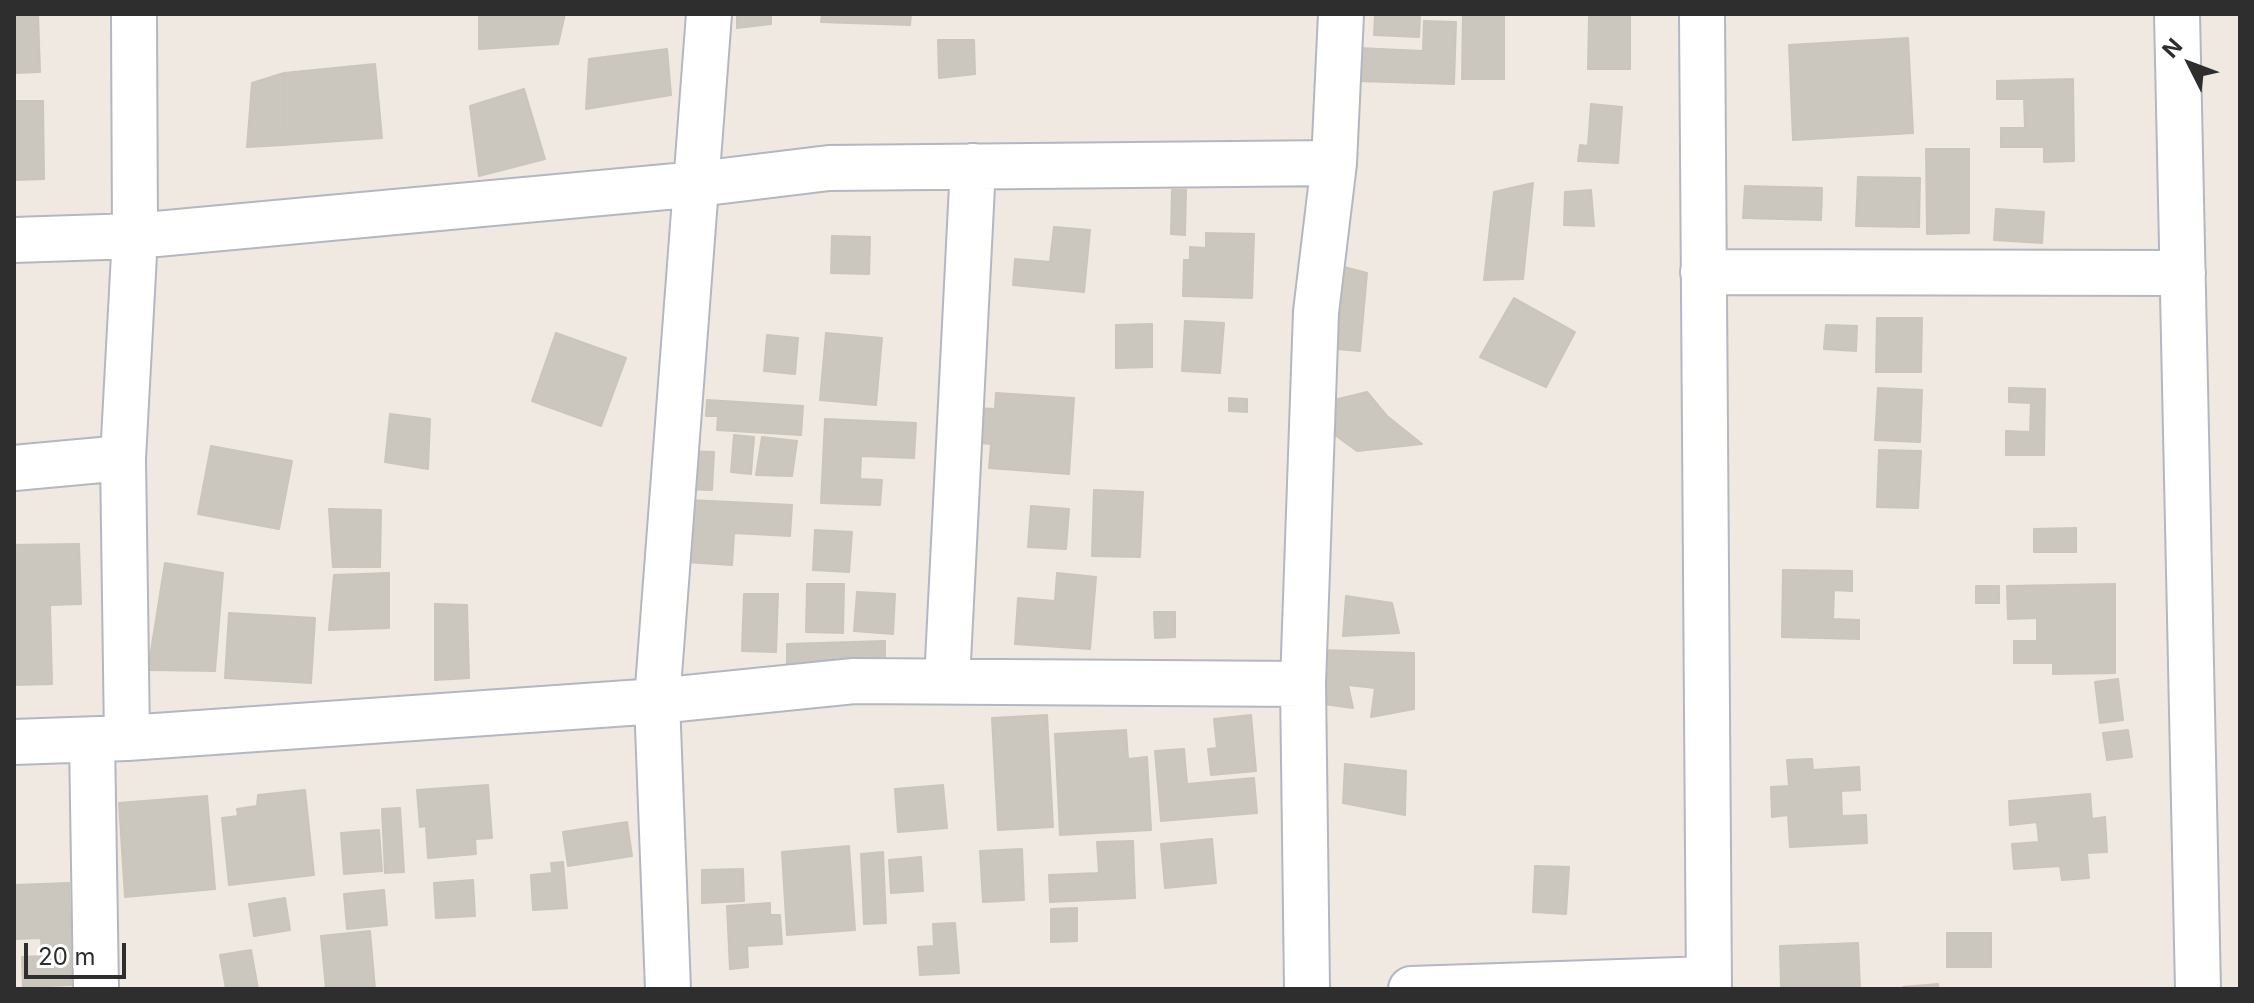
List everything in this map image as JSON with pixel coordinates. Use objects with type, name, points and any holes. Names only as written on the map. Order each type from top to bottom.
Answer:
[{"type":"street","points":[[96,989],[135,236],[134,14]]},
{"type":"street","points":[[668,989],[657,701],[709,14]]},
{"type":"street","points":[[1307,989],[1303,684],[1316,312],[1334,163],[1341,14]]},
{"type":"street","points":[[1411,989],[1709,984],[1702,14]]},
{"type":"street","points":[[2177,14],[2198,989]]},
{"type":"street","points":[[14,240],[135,236],[698,184],[829,168],[1334,163]]},
{"type":"street","points":[[947,681],[973,166]]},
{"type":"street","points":[[1703,272],[2183,273]]},
{"type":"street","points":[[14,468],[123,458]]},
{"type":"street","points":[[14,742],[110,739],[657,701],[854,681],[1303,684]]},
{"type":"building","points":[[14,14],[38,14],[40,72],[14,73]]},
{"type":"building","points":[[479,14],[565,14],[558,44],[479,49]]},
{"type":"building","points":[[737,14],[771,14],[771,24],[737,28]]},
{"type":"building","points":[[822,14],[911,14],[910,25],[821,22]]},
{"type":"building","points":[[1375,14],[1420,14],[1419,37],[1374,35]]},
{"type":"building","points":[[1463,14],[1504,14],[1504,79],[1462,79]]},
{"type":"building","points":[[1630,14],[1630,69],[1588,69],[1589,17]]},
{"type":"building","points":[[1424,21],[1456,22],[1454,84],[1357,81],[1358,48],[1423,51]]},
{"type":"building","points":[[1908,38],[1913,133],[1793,140],[1789,45]]},
{"type":"building","points":[[938,40],[974,40],[975,74],[939,78]]},
{"type":"building","points":[[667,49],[671,95],[586,109],[589,59]]},
{"type":"building","points":[[375,64],[382,138],[283,145],[284,73]]},
{"type":"building","points":[[284,73],[283,145],[247,147],[252,83]]},
{"type":"building","points":[[2073,79],[2074,161],[2044,162],[2044,147],[2001,147],[2001,128],[2025,128],[2024,99],[1997,99],[1997,81]]},
{"type":"building","points":[[524,89],[545,159],[479,176],[470,106]]},
{"type":"building","points":[[14,101],[43,101],[44,179],[14,180]]},
{"type":"building","points":[[1591,104],[1622,107],[1618,163],[1578,161],[1580,145],[1588,146]]},
{"type":"building","points":[[1926,149],[1969,149],[1969,233],[1927,234]]},
{"type":"building","points":[[1858,177],[1920,178],[1919,227],[1856,226]]},
{"type":"building","points":[[1533,183],[1523,279],[1484,280],[1494,192]]},
{"type":"building","points":[[1745,186],[1822,188],[1821,220],[1743,218]]},
{"type":"building","points":[[1172,190],[1186,190],[1185,235],[1171,234]]},
{"type":"building","points":[[1591,190],[1594,226],[1564,225],[1565,192]]},
{"type":"building","points":[[1996,209],[2044,212],[2042,243],[1994,240]]},
{"type":"building","points":[[1054,227],[1090,230],[1084,292],[1013,285],[1015,259],[1050,262]]},
{"type":"building","points":[[1206,233],[1254,234],[1252,298],[1183,296],[1184,260],[1190,260],[1190,247],[1206,248]]},
{"type":"building","points":[[832,236],[870,237],[869,274],[831,273]]},
{"type":"building","points":[[1344,267],[1367,273],[1360,351],[1337,349]]},
{"type":"building","points":[[1514,298],[1575,332],[1546,387],[1480,357]]},
{"type":"building","points":[[1877,318],[1922,318],[1921,372],[1876,372]]},
{"type":"building","points":[[1185,321],[1224,323],[1220,373],[1182,371]]},
{"type":"building","points":[[1152,324],[1152,367],[1116,368],[1116,325]]},
{"type":"building","points":[[1826,325],[1857,326],[1856,351],[1824,349]]},
{"type":"building","points":[[556,333],[626,358],[601,426],[532,401]]},
{"type":"building","points":[[826,333],[882,338],[876,405],[820,400]]},
{"type":"building","points":[[767,335],[798,338],[795,374],[764,371]]},
{"type":"building","points":[[1878,388],[1922,390],[1920,442],[1875,440]]},
{"type":"building","points":[[2009,388],[2045,389],[2044,455],[2006,455],[2006,431],[2030,432],[2031,403],[2009,402]]},
{"type":"building","points":[[1367,392],[1387,416],[1422,444],[1357,451],[1324,427],[1330,401]]},
{"type":"building","points":[[996,393],[1074,398],[1069,474],[989,468],[991,444],[970,442],[973,408],[995,409]]},
{"type":"building","points":[[1229,398],[1247,399],[1247,412],[1229,411]]},
{"type":"building","points":[[707,400],[803,406],[801,435],[717,430],[718,416],[706,416]]},
{"type":"building","points":[[390,414],[430,419],[428,469],[385,462]]},
{"type":"building","points":[[825,419],[916,423],[914,458],[861,456],[860,479],[882,480],[880,505],[821,503]]},
{"type":"building","points":[[734,435],[754,437],[751,474],[731,472]]},
{"type":"building","points":[[762,437],[797,441],[792,476],[756,475]]},
{"type":"building","points":[[211,446],[292,461],[279,529],[198,514]]},
{"type":"building","points":[[1879,450],[1921,451],[1918,508],[1877,507]]},
{"type":"building","points":[[684,451],[714,452],[712,490],[682,489]]},
{"type":"building","points":[[1094,490],[1143,492],[1140,557],[1092,556]]},
{"type":"building","points":[[689,500],[792,505],[790,536],[734,533],[732,565],[685,562]]},
{"type":"building","points":[[1031,506],[1069,509],[1066,549],[1028,547]]},
{"type":"building","points":[[329,509],[381,510],[380,567],[333,567]]},
{"type":"building","points":[[2076,528],[2076,552],[2034,552],[2034,529]]},
{"type":"building","points":[[815,530],[852,532],[849,572],[813,570]]},
{"type":"building","points":[[79,544],[81,604],[50,605],[52,684],[14,685],[14,545]]},
{"type":"building","points":[[165,563],[223,573],[215,671],[148,670]]},
{"type":"building","points":[[1783,570],[1852,571],[1852,591],[1834,590],[1833,619],[1859,620],[1859,639],[1782,637]]},
{"type":"building","points":[[389,573],[389,628],[329,630],[334,575]]},
{"type":"building","points":[[1057,573],[1096,577],[1090,649],[1015,644],[1018,598],[1055,601]]},
{"type":"building","points":[[807,584],[844,584],[843,633],[806,632]]},
{"type":"building","points":[[2115,584],[2115,673],[2053,674],[2053,663],[2014,663],[2014,641],[2037,641],[2037,618],[2008,619],[2007,586]]},
{"type":"building","points":[[1976,586],[1999,586],[1999,603],[1976,603]]},
{"type":"building","points":[[857,592],[895,594],[893,634],[854,631]]},
{"type":"building","points":[[744,594],[778,594],[776,652],[742,651]]},
{"type":"building","points":[[1346,596],[1392,603],[1399,633],[1343,636]]},
{"type":"building","points":[[435,604],[467,605],[469,678],[435,680]]},
{"type":"building","points":[[1154,612],[1175,612],[1175,637],[1155,638]]},
{"type":"building","points":[[229,613],[315,618],[311,683],[225,678]]},
{"type":"building","points":[[885,641],[885,662],[787,664],[787,644]]},
{"type":"building","points":[[1320,650],[1414,653],[1414,709],[1371,717],[1375,688],[1348,685],[1353,708],[1316,703]]},
{"type":"building","points":[[2118,679],[2123,720],[2100,723],[2095,682]]},
{"type":"building","points":[[1047,715],[1053,827],[998,830],[992,718]]},
{"type":"building","points":[[1251,715],[1256,771],[1211,775],[1208,749],[1217,748],[1214,719]]},
{"type":"building","points":[[1126,730],[1128,759],[1147,757],[1151,830],[1060,835],[1055,734]]},
{"type":"building","points":[[2128,730],[2132,757],[2107,760],[2103,733]]},
{"type":"building","points":[[1184,749],[1187,784],[1254,778],[1257,813],[1161,821],[1155,751]]},
{"type":"building","points":[[1812,759],[1813,770],[1859,767],[1860,790],[1841,791],[1842,816],[1866,815],[1867,843],[1790,847],[1788,815],[1772,817],[1771,787],[1789,786],[1787,760]]},
{"type":"building","points":[[1345,764],[1406,771],[1405,815],[1343,803]]},
{"type":"building","points":[[488,785],[492,838],[475,839],[476,854],[428,858],[426,826],[420,827],[417,790]]},
{"type":"building","points":[[943,785],[947,828],[898,832],[895,789]]},
{"type":"building","points":[[305,790],[314,875],[229,885],[222,818],[238,816],[237,809],[257,806],[258,795]]},
{"type":"building","points":[[2090,794],[2092,819],[2105,817],[2107,852],[2087,853],[2089,878],[2062,880],[2060,866],[2014,869],[2012,844],[2039,842],[2037,822],[2010,825],[2009,801]]},
{"type":"building","points":[[207,796],[215,889],[125,897],[119,803]]},
{"type":"building","points":[[400,808],[404,872],[385,873],[382,809]]},
{"type":"building","points":[[627,822],[632,856],[568,866],[563,832]]},
{"type":"building","points":[[379,830],[382,871],[344,874],[341,833]]},
{"type":"building","points":[[1212,839],[1216,883],[1165,888],[1161,844]]},
{"type":"building","points":[[1133,841],[1135,898],[1050,902],[1049,875],[1099,873],[1097,842]]},
{"type":"building","points":[[849,846],[855,930],[787,935],[782,852]]},
{"type":"building","points":[[1022,849],[1024,900],[983,902],[980,851]]},
{"type":"building","points":[[883,852],[886,923],[864,924],[861,854]]},
{"type":"building","points":[[921,857],[923,891],[891,893],[889,860]]},
{"type":"building","points":[[563,862],[567,908],[533,910],[531,875],[552,873],[551,863]]},
{"type":"building","points":[[1535,866],[1569,867],[1566,914],[1533,912]]},
{"type":"building","points":[[743,869],[744,901],[702,903],[702,870]]},
{"type":"building","points":[[473,880],[475,916],[436,918],[434,883]]},
{"type":"building","points":[[69,883],[72,985],[23,987],[22,957],[42,956],[41,938],[14,939],[14,885]]},
{"type":"building","points":[[384,890],[387,925],[347,929],[344,894]]},
{"type":"building","points":[[285,898],[290,930],[254,936],[249,904]]},
{"type":"building","points":[[770,903],[770,915],[780,915],[782,944],[747,946],[748,967],[730,969],[727,906]]},
{"type":"building","points":[[1077,908],[1077,941],[1051,942],[1051,909]]},
{"type":"building","points":[[955,923],[959,973],[920,975],[918,947],[934,946],[933,924]]},
{"type":"building","points":[[370,931],[375,989],[326,989],[321,936]]},
{"type":"building","points":[[1947,933],[1991,933],[1991,967],[1947,967]]},
{"type":"building","points":[[1858,943],[1860,989],[1781,989],[1780,946]]},
{"type":"building","points":[[251,950],[258,989],[226,989],[220,955]]},
{"type":"building","points":[[1938,984],[1938,989],[1903,989],[1903,987]]}]
